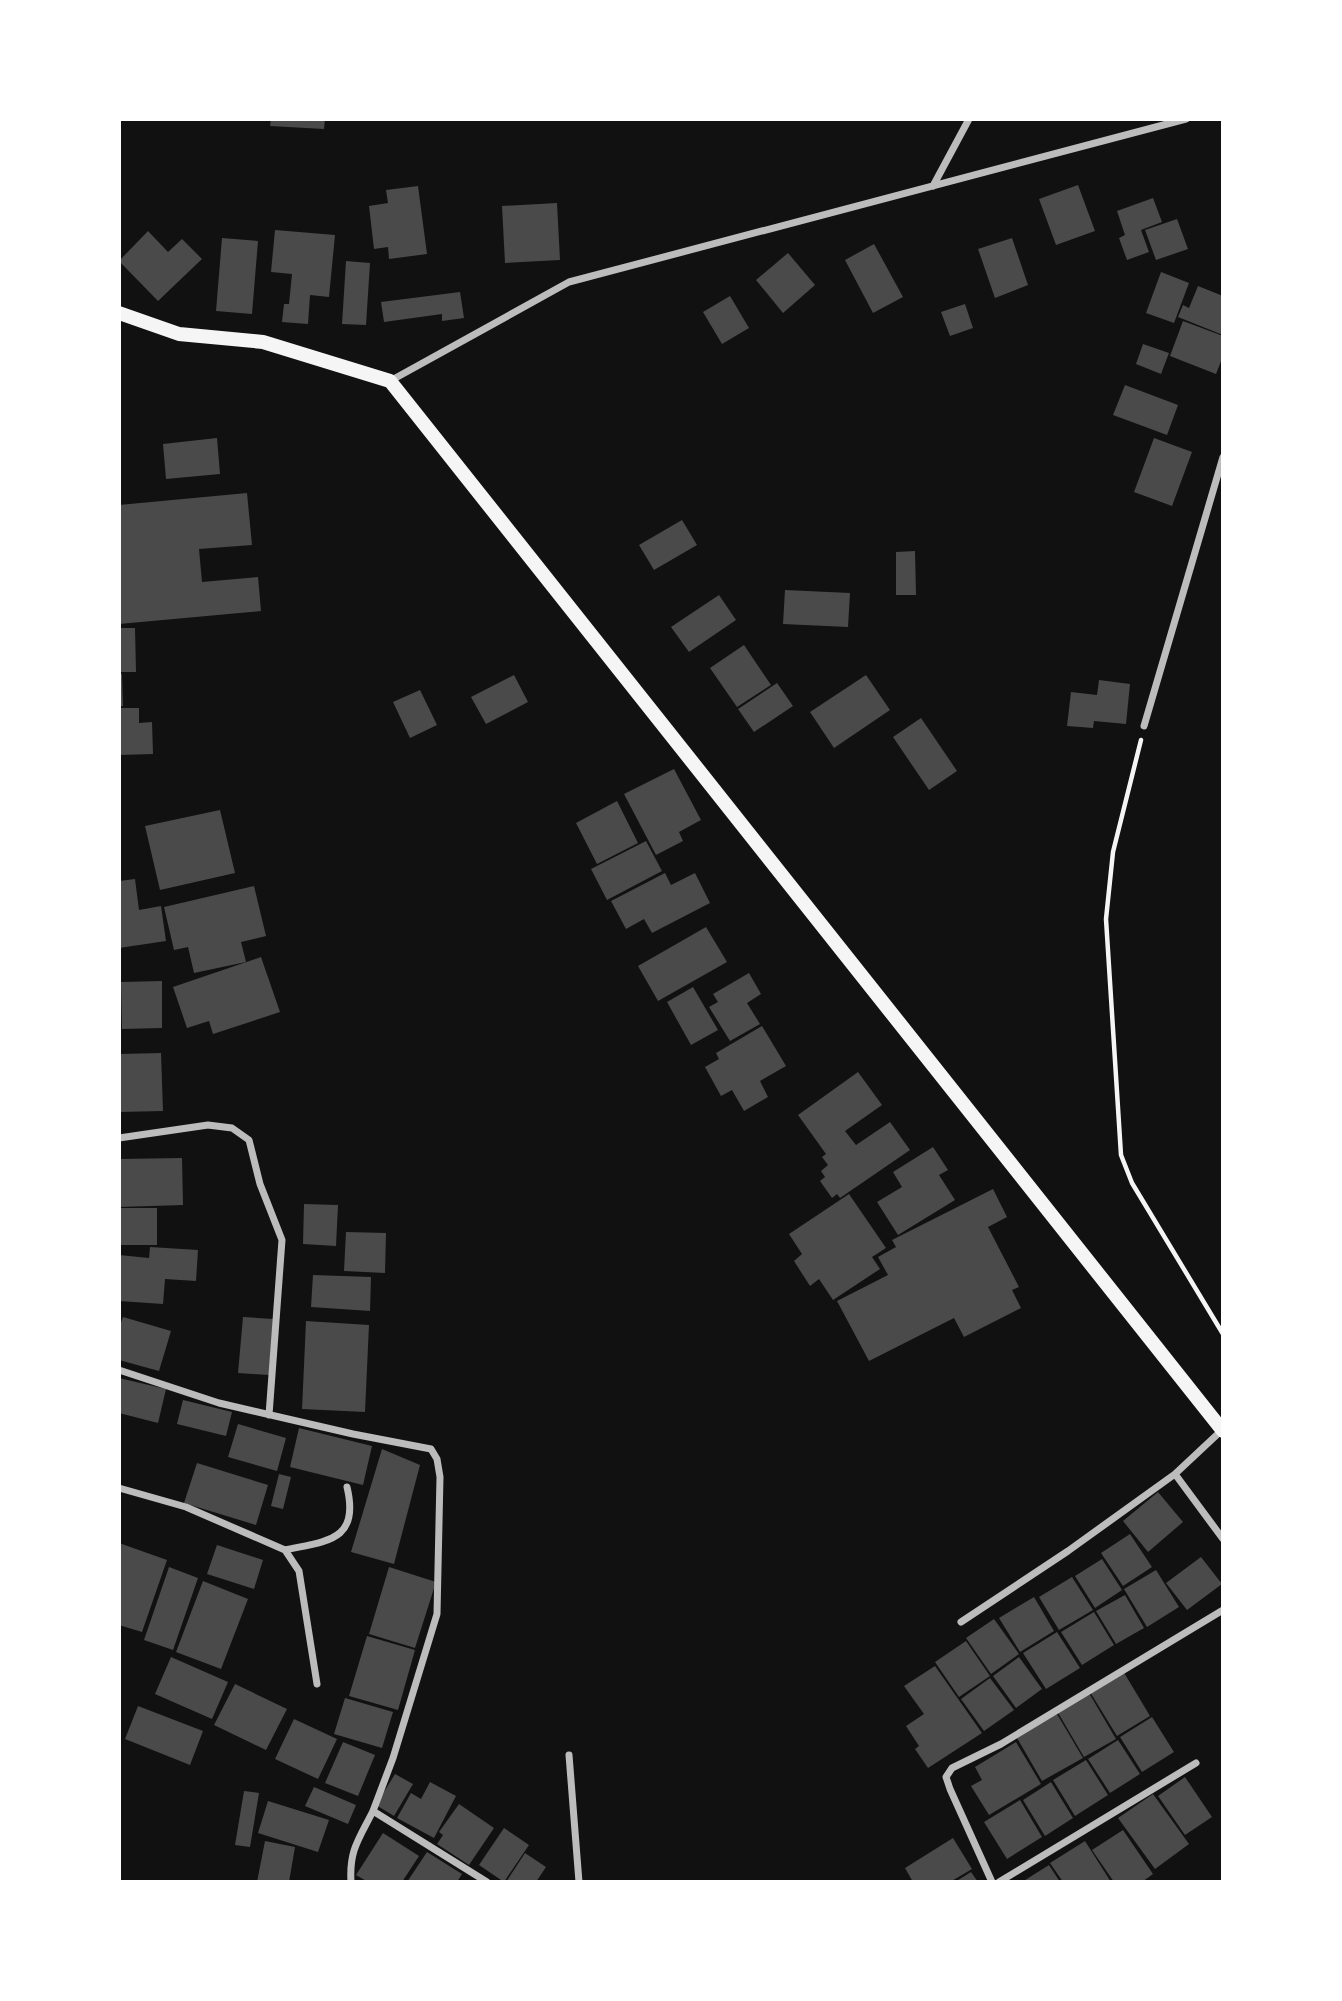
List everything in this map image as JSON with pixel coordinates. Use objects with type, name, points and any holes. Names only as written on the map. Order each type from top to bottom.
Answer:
[{"type":"main road","points":[[119,313],[178,334],[263,342],[390,381],[1223,1430]]},
{"type":"street","points":[[933,186],[969,119]]},
{"type":"street","points":[[390,381],[569,282],[1186,119]]},
{"type":"street","points":[[1144,726],[1223,457]]},
{"type":"street","points":[[119,1138],[208,1125],[232,1128],[249,1140],[260,1184],[282,1240],[269,1415]]},
{"type":"street","points":[[119,1370],[219,1404],[431,1449],[437,1459],[440,1477],[437,1614],[393,1758],[373,1811],[352,1851],[351,1882]]},
{"type":"street","points":[[961,1622],[1069,1551],[1175,1474],[1223,1430]]},
{"type":"street","points":[[1175,1474],[1223,1539]]},
{"type":"street","points":[[285,1550],[331,1540],[347,1526],[352,1507],[347,1487]]},
{"type":"street","points":[[119,1488],[186,1507],[285,1550],[299,1570],[317,1684]]},
{"type":"street","points":[[992,1882],[950,1789],[946,1777],[952,1768],[1001,1744],[1223,1610]]},
{"type":"street","points":[[569,1755],[579,1882]]},
{"type":"street","points":[[999,1882],[1196,1763]]},
{"type":"street","points":[[373,1811],[488,1882]]},
{"type":"path","points":[[1144,726],[1114,852],[1107,919],[1121,1155],[1132,1183],[1223,1334]]},
{"type":"building","points":[[271,119],[325,119],[324,129],[270,126]]},
{"type":"building","points":[[1078,185],[1095,231],[1056,245],[1039,199]]},
{"type":"building","points":[[418,186],[427,254],[389,259],[388,247],[374,249],[369,206],[388,203],[386,190]]},
{"type":"building","points":[[1153,198],[1162,222],[1141,230],[1149,252],[1127,260],[1119,238],[1125,235],[1117,211]]},
{"type":"building","points":[[557,203],[560,260],[505,263],[502,206]]},
{"type":"building","points":[[1177,219],[1188,249],[1156,260],[1145,230]]},
{"type":"building","points":[[275,230],[335,235],[329,297],[310,295],[308,324],[282,322],[284,304],[289,304],[292,274],[271,272]]},
{"type":"building","points":[[148,231],[168,252],[182,239],[202,259],[158,301],[119,261]]},
{"type":"building","points":[[222,238],[258,241],[252,314],[216,311]]},
{"type":"building","points":[[1012,238],[1028,285],[995,298],[978,249]]},
{"type":"building","points":[[874,244],[903,297],[873,313],[845,260]]},
{"type":"building","points":[[788,253],[815,285],[783,313],[756,280]]},
{"type":"building","points":[[346,261],[370,263],[366,325],[342,324]]},
{"type":"building","points":[[1161,272],[1189,283],[1174,323],[1146,313]]},
{"type":"building","points":[[1198,286],[1223,296],[1223,335],[1178,317],[1183,305],[1189,308]]},
{"type":"building","points":[[460,292],[464,318],[442,321],[442,314],[384,322],[381,302]]},
{"type":"building","points":[[730,296],[749,328],[722,344],[703,312]]},
{"type":"building","points":[[965,304],[973,328],[950,336],[941,312]]},
{"type":"building","points":[[1183,321],[1223,336],[1223,356],[1216,374],[1170,356]]},
{"type":"building","points":[[1143,344],[1169,353],[1161,374],[1136,364]]},
{"type":"building","points":[[1125,385],[1178,405],[1167,435],[1113,415]]},
{"type":"building","points":[[217,438],[220,474],[166,479],[163,444]]},
{"type":"building","points":[[1154,438],[1192,452],[1172,506],[1134,492]]},
{"type":"building","points":[[247,493],[252,545],[199,549],[202,582],[258,577],[261,611],[119,624],[119,505]]},
{"type":"building","points":[[682,520],[697,545],[654,570],[639,545]]},
{"type":"building","points":[[915,551],[916,595],[896,595],[896,552]]},
{"type":"building","points":[[785,590],[850,593],[848,627],[783,624]]},
{"type":"building","points":[[719,595],[736,620],[689,652],[671,627]]},
{"type":"building","points":[[119,628],[135,628],[136,672],[119,672]]},
{"type":"building","points":[[744,645],[771,685],[737,707],[710,668]]},
{"type":"building","points":[[119,674],[122,674],[123,706],[119,706]]},
{"type":"building","points":[[514,675],[528,702],[486,724],[471,697]]},
{"type":"building","points":[[866,675],[890,710],[834,748],[810,712]]},
{"type":"building","points":[[1099,680],[1130,684],[1126,724],[1094,721],[1093,728],[1067,726],[1071,692],[1097,695]]},
{"type":"building","points":[[777,683],[793,706],[754,732],[738,709]]},
{"type":"building","points":[[420,690],[437,725],[410,738],[393,702]]},
{"type":"building","points":[[119,708],[139,708],[139,723],[152,722],[153,754],[119,755]]},
{"type":"building","points":[[921,718],[957,771],[929,790],[893,737]]},
{"type":"building","points":[[674,769],[701,820],[679,832],[683,841],[656,855],[624,794]]},
{"type":"building","points":[[617,801],[638,843],[597,864],[576,823]]},
{"type":"building","points":[[220,810],[235,873],[160,890],[145,826]]},
{"type":"building","points":[[646,841],[662,871],[607,900],[591,869]]},
{"type":"building","points":[[665,873],[671,885],[695,873],[710,903],[652,933],[644,919],[626,929],[611,901]]},
{"type":"building","points":[[135,879],[139,910],[161,906],[166,941],[119,948],[119,881]]},
{"type":"building","points":[[254,886],[266,936],[241,942],[246,962],[194,973],[188,947],[174,950],[164,907]]},
{"type":"building","points":[[706,927],[727,962],[658,1001],[638,966]]},
{"type":"building","points":[[261,957],[280,1012],[213,1034],[209,1021],[187,1028],[173,987]]},
{"type":"building","points":[[749,973],[761,994],[747,1003],[760,1024],[730,1041],[709,1007],[718,1002],[713,994]]},
{"type":"building","points":[[162,981],[162,1028],[122,1029],[121,982]]},
{"type":"building","points":[[693,987],[718,1030],[691,1045],[667,1002]]},
{"type":"building","points":[[762,1026],[786,1066],[760,1081],[768,1097],[744,1111],[732,1090],[721,1096],[705,1067],[719,1059],[716,1053]]},
{"type":"building","points":[[161,1053],[163,1111],[119,1112],[119,1054]]},
{"type":"building","points":[[858,1072],[882,1105],[845,1131],[856,1145],[890,1122],[910,1150],[840,1198],[837,1194],[832,1198],[820,1181],[825,1177],[821,1171],[828,1165],[822,1157],[826,1154],[798,1115]]},
{"type":"building","points":[[933,1147],[948,1170],[939,1175],[955,1200],[898,1235],[877,1202],[902,1187],[893,1172]]},
{"type":"building","points":[[182,1158],[183,1205],[119,1207],[119,1159]]},
{"type":"building","points":[[993,1189],[1007,1217],[988,1227],[1019,1287],[1012,1290],[1021,1308],[964,1337],[954,1318],[869,1361],[837,1301],[888,1275],[878,1257],[896,1247],[892,1240]]},
{"type":"building","points":[[849,1194],[886,1248],[872,1257],[880,1269],[833,1300],[819,1279],[810,1286],[794,1261],[802,1254],[789,1234]]},
{"type":"building","points":[[304,1204],[338,1205],[336,1246],[303,1244]]},
{"type":"building","points":[[119,1208],[157,1208],[157,1245],[119,1245]]},
{"type":"building","points":[[346,1232],[386,1233],[385,1273],[344,1271]]},
{"type":"building","points":[[150,1247],[198,1250],[196,1281],[165,1279],[163,1304],[119,1301],[119,1255],[149,1258]]},
{"type":"building","points":[[313,1275],[371,1277],[370,1311],[311,1307]]},
{"type":"building","points":[[123,1317],[171,1331],[159,1371],[119,1360],[119,1328]]},
{"type":"building","points":[[243,1317],[273,1319],[269,1375],[238,1373]]},
{"type":"building","points":[[306,1321],[369,1325],[365,1412],[302,1409]]},
{"type":"building","points":[[119,1378],[166,1389],[158,1423],[119,1413]]},
{"type":"building","points":[[183,1400],[232,1412],[226,1436],[177,1424]]},
{"type":"building","points":[[238,1424],[286,1438],[277,1471],[228,1457]]},
{"type":"building","points":[[299,1428],[372,1446],[363,1485],[290,1467]]},
{"type":"building","points":[[382,1449],[420,1465],[394,1564],[351,1552]]},
{"type":"building","points":[[197,1463],[268,1485],[256,1525],[184,1503]]},
{"type":"building","points":[[279,1474],[291,1477],[283,1509],[271,1506]]},
{"type":"building","points":[[1158,1492],[1183,1522],[1148,1552],[1123,1521]]},
{"type":"building","points":[[1130,1534],[1152,1567],[1123,1586],[1101,1553]]},
{"type":"building","points":[[119,1543],[167,1560],[142,1632],[119,1625]]},
{"type":"building","points":[[217,1545],[263,1560],[254,1589],[207,1574]]},
{"type":"building","points":[[1201,1557],[1222,1584],[1187,1610],[1166,1583]]},
{"type":"building","points":[[1102,1559],[1122,1590],[1095,1608],[1075,1576]]},
{"type":"building","points":[[169,1567],[198,1578],[173,1650],[144,1640]]},
{"type":"building","points":[[389,1567],[436,1582],[415,1648],[369,1634]]},
{"type":"building","points":[[1156,1570],[1179,1607],[1147,1627],[1124,1589]]},
{"type":"building","points":[[1072,1577],[1093,1610],[1059,1630],[1039,1597]]},
{"type":"building","points":[[203,1581],[248,1599],[221,1669],[176,1652]]},
{"type":"building","points":[[1125,1595],[1144,1628],[1116,1644],[1096,1611]]},
{"type":"building","points":[[1034,1597],[1054,1631],[1020,1652],[999,1618]]},
{"type":"building","points":[[1094,1612],[1114,1645],[1082,1665],[1061,1632]]},
{"type":"building","points":[[994,1619],[1019,1654],[991,1674],[966,1638]]},
{"type":"building","points":[[1057,1632],[1080,1668],[1046,1689],[1023,1653]]},
{"type":"building","points":[[367,1636],[415,1650],[398,1710],[349,1696]]},
{"type":"building","points":[[966,1641],[990,1676],[959,1697],[935,1662]]},
{"type":"building","points":[[171,1657],[228,1682],[212,1719],[155,1694]]},
{"type":"building","points":[[1019,1657],[1042,1689],[1016,1708],[993,1676]]},
{"type":"building","points":[[935,1666],[982,1733],[928,1768],[915,1749],[919,1746],[906,1726],[924,1714],[904,1686]]},
{"type":"building","points":[[1123,1671],[1150,1716],[1117,1736],[1090,1692]]},
{"type":"building","points":[[990,1678],[1014,1710],[984,1731],[961,1699]]},
{"type":"building","points":[[235,1684],[287,1709],[266,1750],[214,1725]]},
{"type":"building","points":[[1089,1693],[1116,1739],[1084,1757],[1057,1711]]},
{"type":"building","points":[[345,1698],[393,1712],[382,1748],[334,1734]]},
{"type":"building","points":[[138,1706],[203,1731],[190,1765],[125,1739]]},
{"type":"building","points":[[1057,1714],[1083,1758],[1042,1781],[1017,1738]]},
{"type":"building","points":[[1152,1717],[1174,1752],[1142,1772],[1120,1737]]},
{"type":"building","points":[[294,1719],[337,1739],[318,1779],[275,1759]]},
{"type":"building","points":[[1118,1740],[1140,1774],[1110,1793],[1088,1759]]},
{"type":"building","points":[[343,1742],[375,1755],[358,1796],[325,1783]]},
{"type":"building","points":[[1016,1742],[1041,1784],[989,1815],[971,1786],[982,1780],[975,1767]]},
{"type":"building","points":[[1086,1760],[1108,1795],[1075,1816],[1053,1780]]},
{"type":"building","points":[[395,1774],[413,1784],[394,1816],[376,1805]]},
{"type":"building","points":[[1185,1777],[1212,1817],[1185,1835],[1158,1796]]},
{"type":"building","points":[[430,1782],[456,1796],[434,1838],[397,1818],[411,1793],[421,1799]]},
{"type":"building","points":[[1051,1782],[1073,1818],[1045,1836],[1023,1800]]},
{"type":"building","points":[[314,1787],[356,1805],[348,1824],[305,1806]]},
{"type":"building","points":[[244,1791],[259,1793],[250,1847],[235,1845]]},
{"type":"building","points":[[1153,1794],[1189,1844],[1155,1869],[1118,1818]]},
{"type":"building","points":[[1020,1800],[1042,1837],[1007,1859],[984,1822]]},
{"type":"building","points":[[268,1801],[329,1820],[318,1852],[258,1833]]},
{"type":"building","points":[[459,1804],[494,1828],[469,1865],[437,1844],[443,1835],[439,1832]]},
{"type":"building","points":[[504,1828],[529,1845],[504,1882],[479,1865]]},
{"type":"building","points":[[1123,1830],[1153,1874],[1142,1882],[1114,1882],[1092,1850]]},
{"type":"building","points":[[383,1833],[419,1856],[402,1882],[368,1882],[356,1875]]},
{"type":"building","points":[[953,1838],[972,1869],[950,1882],[913,1882],[905,1868]]},
{"type":"building","points":[[265,1841],[295,1847],[289,1882],[257,1882]]},
{"type":"building","points":[[1085,1841],[1111,1882],[1063,1882],[1050,1863]]},
{"type":"building","points":[[427,1852],[462,1874],[457,1882],[407,1882]]},
{"type":"building","points":[[525,1853],[546,1867],[536,1882],[506,1882]]},
{"type":"building","points":[[1049,1865],[1060,1882],[1022,1882]]},
{"type":"building","points":[[971,1872],[978,1882],[955,1882]]}]
